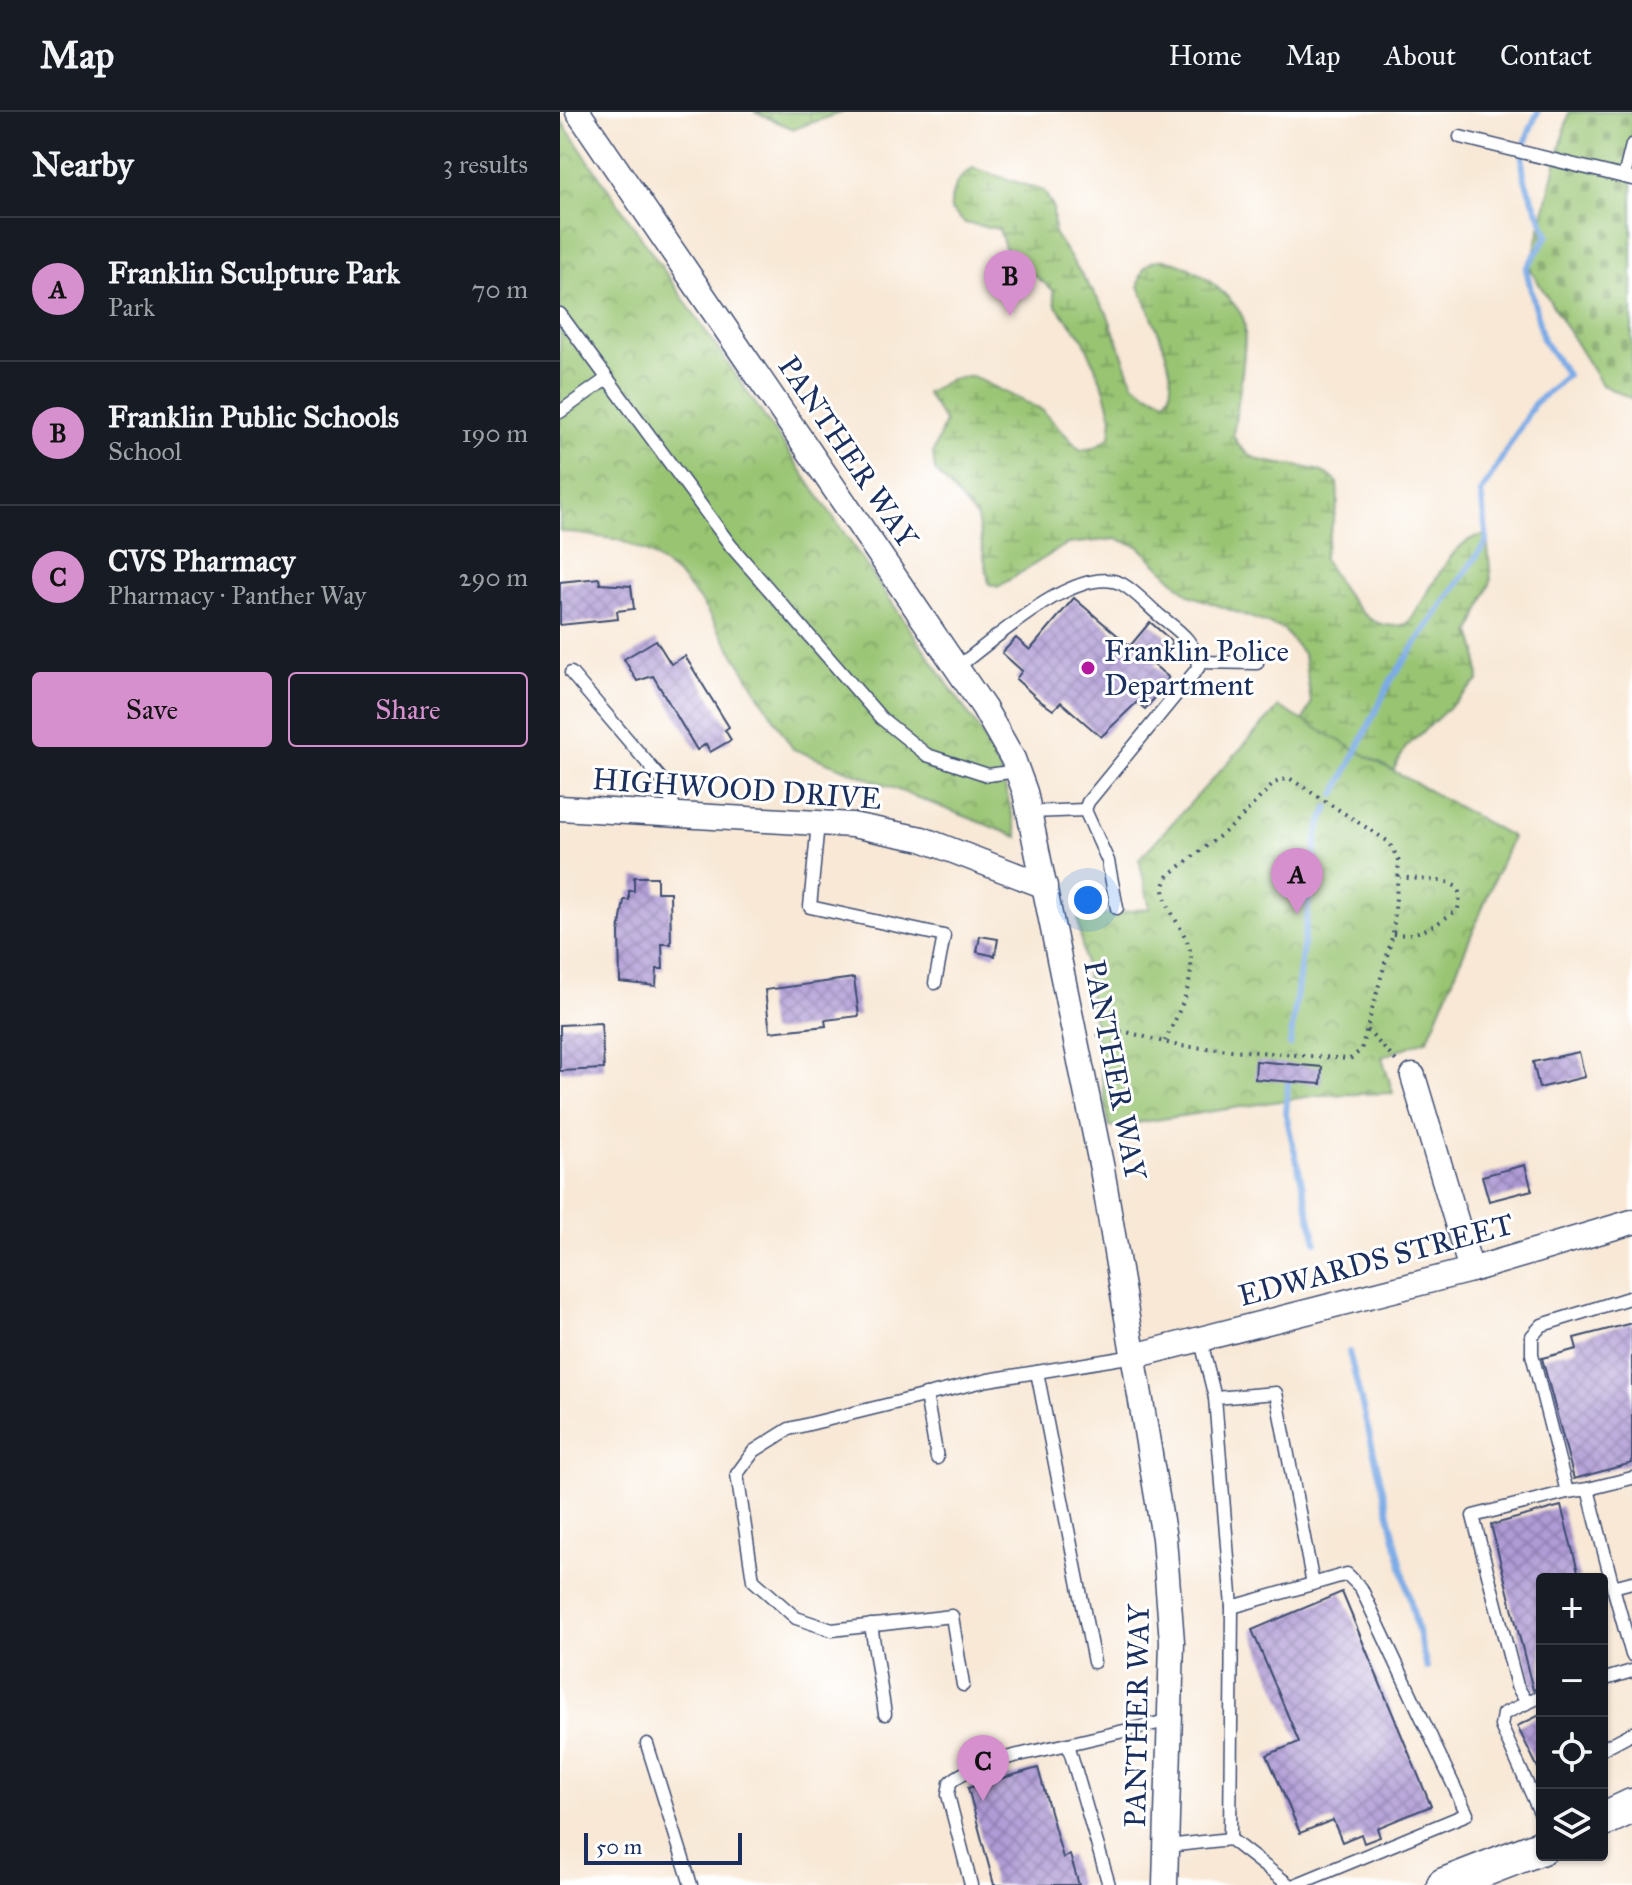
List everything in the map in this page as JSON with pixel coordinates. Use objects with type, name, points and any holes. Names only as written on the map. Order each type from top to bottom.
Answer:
[{"type":"main road","points":[[1608,1817],[1632,1806]]},
{"type":"main road","points":[[1444,1885],[1536,1849]]},
{"type":"street","name":"PANTHER WAY","points":[[578,112],[956,668],[999,734],[1017,771],[1030,812],[1102,1169],[1170,1584],[1171,1720],[1165,1885]]},
{"type":"street","name":"HIGHWOOD DRIVE","points":[[560,808],[852,825],[922,839],[1045,886]]},
{"type":"street","points":[[1413,1076],[1471,1270]]},
{"type":"street","name":"EDWARDS STREET","points":[[1134,1356],[1471,1270],[1632,1222]]},
{"type":"lane","points":[[1460,137],[1628,178],[1632,145]]},
{"type":"lane","points":[[560,314],[565,332],[731,546],[881,718],[927,755],[988,775],[1017,771]]},
{"type":"lane","points":[[560,412],[605,380]]},
{"type":"lane","points":[[956,668],[1061,592],[1086,581],[1103,580],[1122,584],[1189,640],[1198,654],[1189,683],[1088,802],[1085,810],[1108,861],[1117,908]]},
{"type":"lane","points":[[1198,662],[1257,663]]},
{"type":"lane","points":[[571,673],[662,780],[678,815]]},
{"type":"lane","points":[[1030,812],[1085,810]]},
{"type":"lane","points":[[818,823],[810,907],[944,936],[935,983]]},
{"type":"lane","points":[[1567,1492],[1532,1354],[1532,1336],[1542,1325],[1632,1297]]},
{"type":"lane","points":[[1201,1341],[1215,1398],[1232,1607],[1230,1839]]},
{"type":"lane","points":[[963,1685],[952,1616],[832,1630],[796,1618],[753,1580],[737,1474],[754,1451],[789,1429],[926,1395],[1134,1356]]},
{"type":"lane","points":[[1037,1372],[1094,1662]]},
{"type":"lane","points":[[1215,1398],[1276,1393],[1313,1584]]},
{"type":"lane","points":[[926,1395],[937,1458]]},
{"type":"lane","points":[[1526,1701],[1517,1686],[1473,1516],[1632,1478]]},
{"type":"lane","points":[[1588,1489],[1632,1655]]},
{"type":"lane","points":[[1167,1846],[1230,1839],[1292,1885],[1467,1814],[1361,1588],[1347,1574],[1232,1607]]},
{"type":"lane","points":[[1613,1587],[1632,1582]]},
{"type":"lane","points":[[871,1625],[885,1714]]},
{"type":"lane","points":[[1608,1678],[1632,1671]]},
{"type":"lane","points":[[1536,1698],[1503,1714],[1501,1726],[1536,1804]]},
{"type":"lane","points":[[971,1885],[948,1795],[950,1783],[962,1774],[985,1766],[1171,1720]]},
{"type":"lane","points":[[1608,1746],[1632,1733]]},
{"type":"lane","points":[[647,1744],[691,1885]]},
{"type":"lane","points":[[1068,1744],[1109,1885]]},
{"type":"lane","points":[[1529,1788],[1536,1784]]},
{"type":"path","points":[[1075,1042],[1123,1031],[1179,1046],[1350,1059],[1361,1050],[1393,934],[1399,861],[1389,842],[1289,778],[1274,783],[1234,825],[1165,879],[1164,895],[1187,938],[1191,963],[1184,1000],[1165,1041]]},
{"type":"path","points":[[1393,934],[1417,933],[1435,926],[1458,909],[1460,895],[1457,887],[1447,882],[1399,877]]},
{"type":"path","points":[[1367,1030],[1400,1065],[1408,1063],[1413,1076]]},
{"type":"green space","points":[[754,112],[843,112],[794,129]]},
{"type":"green space","points":[[1569,112],[1632,112],[1632,399],[1602,385],[1530,269]]},
{"type":"green space","points":[[560,119],[980,731],[1001,773],[1018,837],[793,749],[702,603],[679,576],[652,555],[620,540],[560,531]]},
{"type":"green space","points":[[973,168],[1044,191],[1053,207],[1054,233],[1107,313],[1133,383],[1147,393],[1166,400],[1171,377],[1163,344],[1139,286],[1145,268],[1156,260],[1171,261],[1189,268],[1223,292],[1243,318],[1245,326],[1233,435],[1242,449],[1253,457],[1266,462],[1310,468],[1337,482],[1338,502],[1323,559],[1347,596],[1367,617],[1392,626],[1407,624],[1452,555],[1475,537],[1487,536],[1491,581],[1471,632],[1477,652],[1479,680],[1406,747],[1379,797],[1290,750],[1311,703],[1304,655],[1283,629],[1189,595],[1138,546],[1117,539],[1067,544],[998,587],[989,584],[977,518],[935,470],[933,453],[945,422],[926,393],[951,379],[972,376],[1042,410],[1080,450],[1094,448],[1110,437],[1112,417],[1104,388],[1083,338],[1056,306],[1053,290],[1007,254],[999,229],[965,223],[951,210],[956,186]]},
{"type":"green space","points":[[1279,707],[1512,837],[1428,1039],[1382,1057],[1393,1093],[1319,1095],[1109,1127],[1078,919],[1150,908],[1139,859]]},
{"type":"building","points":[[599,578],[600,584],[631,586],[634,609],[617,611],[618,619],[560,625],[560,582]]},
{"type":"building","name":"Franklin Police Department","points":[[1074,598],[1130,646],[1150,622],[1173,642],[1154,665],[1168,677],[1167,684],[1145,709],[1137,702],[1101,737],[1061,702],[1053,710],[1039,700],[1016,679],[1022,671],[1002,653],[1016,638],[1030,650]]},
{"type":"building","points":[[656,640],[671,664],[685,656],[729,727],[725,730],[731,740],[710,752],[706,744],[697,750],[653,676],[637,681],[624,659]]},
{"type":"building","points":[[634,877],[657,877],[657,892],[670,892],[671,944],[662,944],[663,969],[657,969],[656,986],[620,982],[619,932],[624,900],[629,900],[629,891],[634,891]]},
{"type":"building","points":[[980,936],[998,939],[995,956],[977,952]]},
{"type":"building","points":[[854,978],[859,1016],[825,1020],[826,1026],[770,1032],[765,990]]},
{"type":"building","points":[[601,1023],[604,1069],[560,1071],[560,1025]]},
{"type":"building","points":[[1579,1052],[1585,1077],[1539,1088],[1533,1062]]},
{"type":"building","points":[[1256,1061],[1322,1067],[1321,1084],[1255,1079]]},
{"type":"building","points":[[1525,1165],[1532,1190],[1489,1201],[1482,1176]]},
{"type":"building","points":[[1632,1323],[1632,1463],[1574,1479],[1542,1358],[1577,1349],[1574,1338]]},
{"type":"building","points":[[1561,1506],[1578,1573],[1536,1573],[1536,1689],[1533,1690],[1491,1525]]},
{"type":"building","points":[[1342,1592],[1431,1806],[1377,1828],[1380,1837],[1364,1843],[1361,1834],[1342,1842],[1333,1820],[1300,1833],[1267,1755],[1299,1742],[1252,1630]]},
{"type":"building","points":[[1536,1717],[1536,1764],[1517,1726]]},
{"type":"building","points":[[1038,1768],[1063,1858],[1070,1855],[1079,1885],[994,1885],[968,1788]]},
{"type":"waterway","points":[[1335,795],[1391,680],[1487,541],[1481,493],[1534,404],[1567,375],[1543,340],[1526,269],[1548,235],[1524,174],[1524,148],[1538,112]]},
{"type":"waterway","points":[[1290,1045],[1318,832],[1328,807]]},
{"type":"waterway","points":[[1288,1083],[1286,1115],[1316,1242]]},
{"type":"waterway","points":[[1349,1352],[1427,1668]]},
{"type":"place","name":"Franklin Public Schools","points":[[1010,316]]},
{"type":"place","name":"Franklin Police Department","points":[[1088,668]]},
{"type":"place","name":"Franklin Sculpture Park","points":[[1297,914]]},
{"type":"place","name":"CVS Pharmacy","points":[[983,1801]]}]
